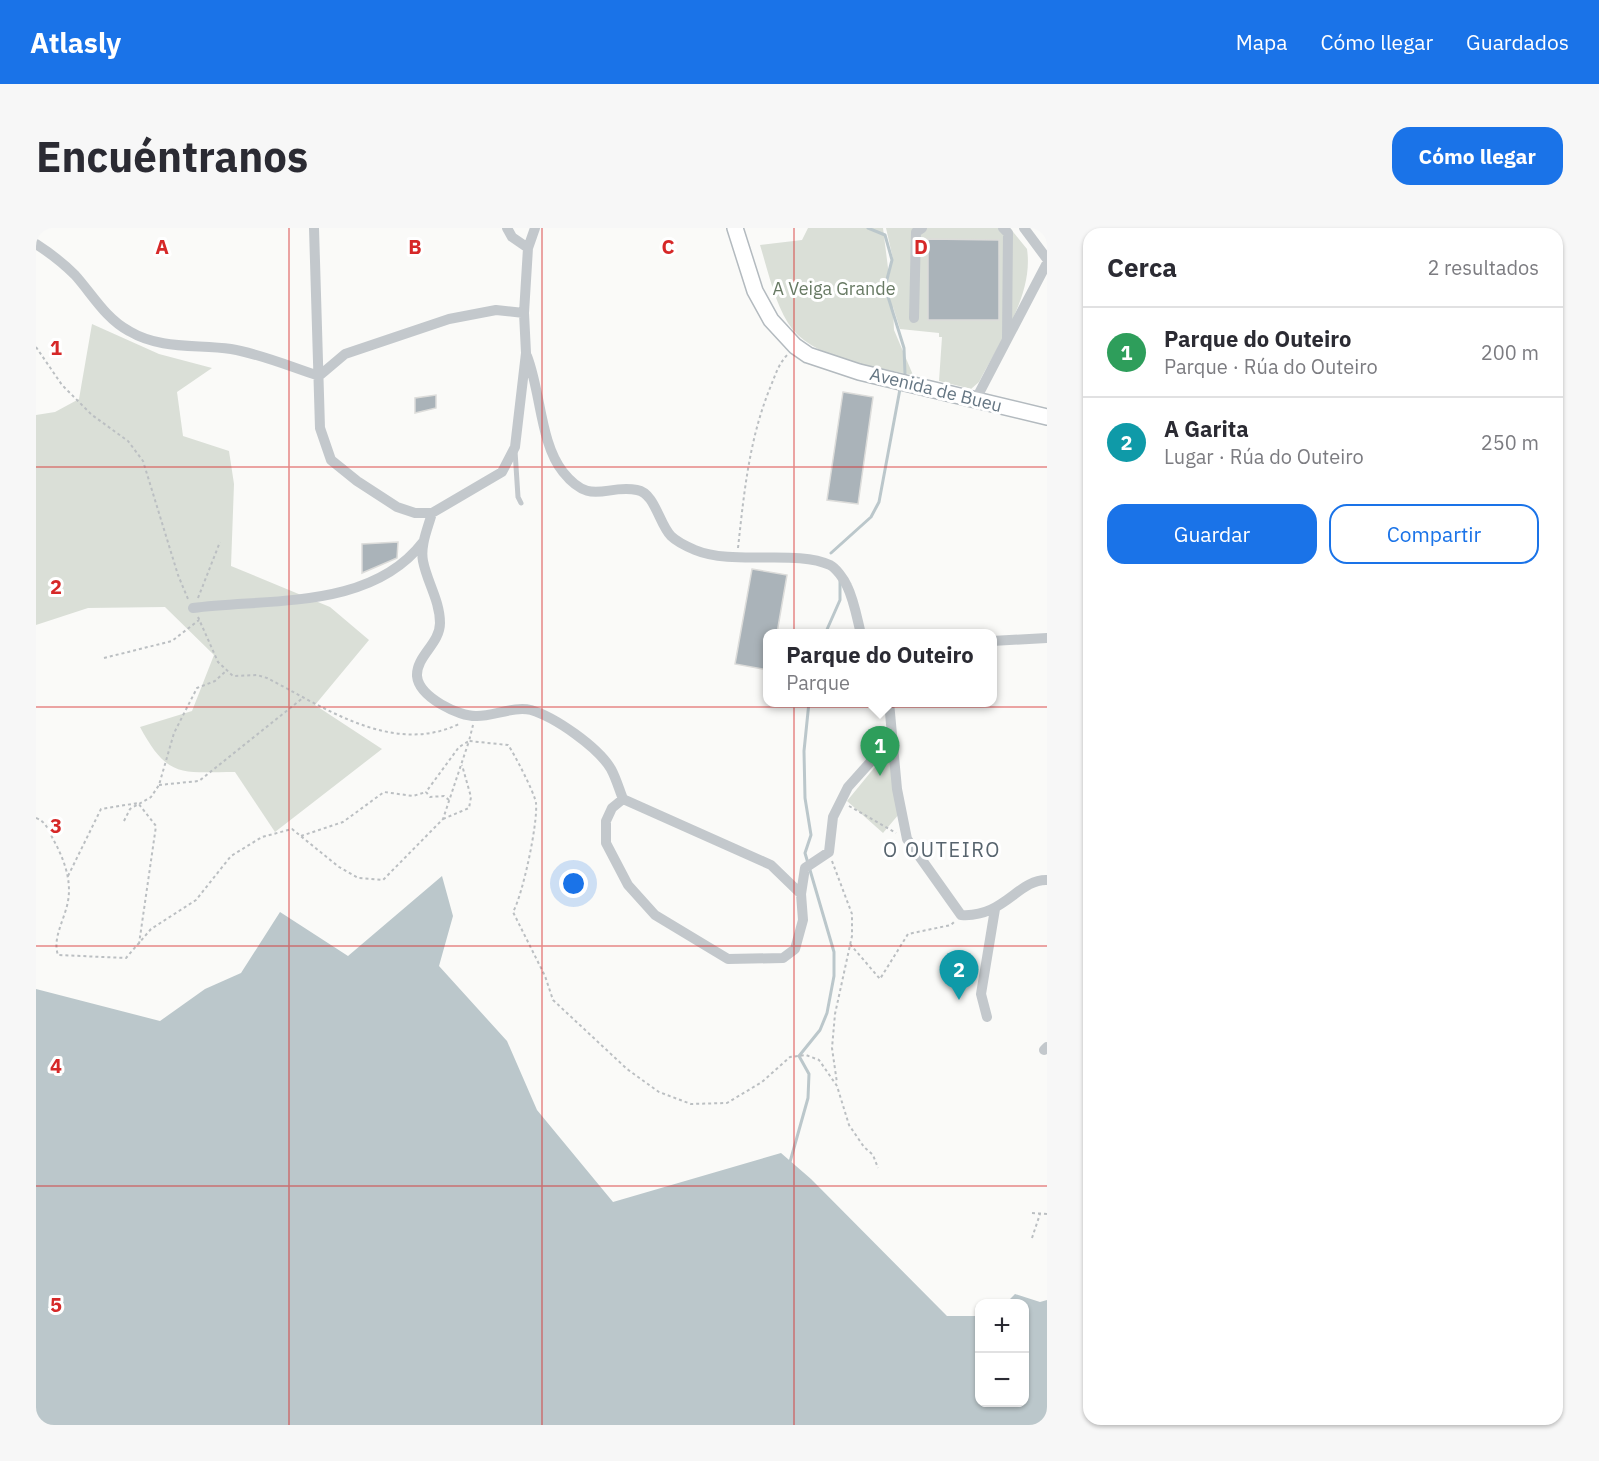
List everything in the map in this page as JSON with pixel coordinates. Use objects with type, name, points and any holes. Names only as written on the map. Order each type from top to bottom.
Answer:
[{"type":"main road","name":"Avenida de Bueu","points":[[735,228],[755,291],[771,320],[795,346],[825,362],[1047,417]]},
{"type":"street","points":[[314,228],[320,428],[331,460],[357,481],[397,507],[415,513],[432,513],[502,472],[515,447],[526,353],[524,313],[528,248],[535,228]]},
{"type":"street","points":[[507,228],[512,237],[528,248]]},
{"type":"street","points":[[914,318],[916,232],[922,228]]},
{"type":"street","points":[[1003,228],[1008,233],[1007,341]]},
{"type":"street","points":[[976,399],[1047,261],[1024,228]]},
{"type":"street","points":[[36,244],[52,254],[74,274],[111,318],[137,336],[187,348],[232,349],[319,376]]},
{"type":"street","points":[[319,376],[345,354],[449,320],[496,310],[524,313]]},
{"type":"street","points":[[526,353],[536,379],[550,450],[561,470],[574,485],[593,493],[638,490],[647,494],[672,537],[696,550],[737,557],[816,561],[832,566],[847,585],[860,629]]},
{"type":"street","points":[[432,513],[424,542],[423,560],[440,622],[438,636],[421,662],[417,675],[420,688],[432,701],[475,717],[530,710],[567,729],[589,746],[610,768],[623,799],[771,865],[801,894]]},
{"type":"street","points":[[193,608],[330,594],[357,588],[384,576],[410,559],[424,542]]},
{"type":"street","points":[[997,641],[1047,639]]},
{"type":"street","points":[[889,707],[891,739],[907,839],[961,915],[975,916],[995,909],[1037,880],[1047,880]]},
{"type":"street","points":[[623,799],[612,808],[606,821],[606,843],[628,885],[655,915],[728,959],[783,958],[795,949],[803,920],[801,894],[810,866],[829,852],[833,817],[848,787],[891,739]]},
{"type":"street","points":[[987,1017],[981,994],[995,909]]},
{"type":"lane","points":[[515,447],[519,475],[518,496],[521,503]]},
{"type":"path","points":[[737,557],[750,451],[762,408],[780,363],[795,346]]},
{"type":"path","points":[[36,347],[62,385],[92,415],[128,441],[143,461],[178,575],[218,662],[233,676],[256,675],[267,678],[353,722],[379,731],[414,734],[453,727],[475,717]]},
{"type":"path","points":[[193,608],[209,575],[220,542]]},
{"type":"path","points":[[104,658],[172,641],[199,620]]},
{"type":"path","points":[[123,821],[130,809],[151,797],[159,785],[174,733],[197,688],[215,681],[227,670]]},
{"type":"path","points":[[159,785],[199,780],[304,697]]},
{"type":"path","points":[[443,819],[475,717]]},
{"type":"path","points":[[300,836],[343,822],[384,792],[413,796],[426,792],[459,747],[469,741],[508,745],[517,757],[536,801],[535,825],[520,900],[513,912],[545,976],[553,1000],[627,1070],[658,1092],[691,1104],[727,1103],[762,1082],[790,1057],[806,1055],[819,1060],[837,1086]]},
{"type":"path","points":[[36,818],[44,821],[60,850],[68,877],[68,900],[55,946],[58,955],[126,958],[151,929],[196,900],[231,856],[261,837],[292,829],[339,867],[358,878],[383,880],[443,819],[469,808],[471,797],[461,764]]},
{"type":"path","points":[[426,792],[430,797],[444,796],[450,800]]},
{"type":"path","points":[[841,801],[907,839]]},
{"type":"path","points":[[68,877],[101,809],[138,803]]},
{"type":"path","points":[[138,803],[156,826],[139,944]]},
{"type":"path","points":[[829,852],[852,914],[850,944],[835,1014],[832,1048],[837,1086],[849,1125],[864,1147],[873,1155],[878,1168]]},
{"type":"path","points":[[850,944],[880,979],[908,934],[951,925],[961,915]]},
{"type":"path","points":[[1032,1214],[1047,1213]]},
{"type":"path","points":[[1032,1238],[1040,1214]]},
{"type":"green space","name":"A Veiga Grande","points":[[808,228],[883,228],[889,276],[893,259],[886,228],[1010,228],[1027,249],[1028,266],[1025,284],[1013,318],[979,382],[971,389],[939,381],[942,337],[939,337],[939,333],[900,329],[893,307],[894,330],[913,375],[844,360],[811,345],[798,335],[788,323],[779,305],[760,245],[802,240]]},
{"type":"green space","points":[[92,324],[159,354],[212,368],[177,392],[183,436],[229,451],[234,484],[231,566],[330,607],[369,640],[315,705],[382,749],[275,832],[235,772],[178,769],[159,756],[140,727],[192,711],[214,655],[165,607],[88,608],[36,625],[36,415],[55,412],[79,399]]},
{"type":"green space","points":[[888,751],[899,814],[883,833],[847,801]]},
{"type":"shaded area","points":[[442,876],[453,916],[439,966],[507,1041],[537,1110],[613,1202],[781,1153],[811,1179],[947,1316],[975,1316],[975,1407],[1029,1407],[1029,1299],[1010,1299],[1015,1294],[1040,1302],[1047,1300],[1047,1425],[36,1425],[36,989],[160,1021],[205,989],[241,973],[280,912],[348,956]]},
{"type":"building","points":[[928,239],[999,240],[999,320],[928,320]]},
{"type":"building","points":[[843,392],[873,397],[858,504],[827,500]]},
{"type":"building","points":[[436,395],[436,408],[415,413],[415,398]]},
{"type":"building","points":[[398,542],[397,558],[362,573],[362,544]]},
{"type":"building","points":[[752,569],[787,575],[778,629],[763,629],[763,669],[735,664]]},
{"type":"waterway","points":[[868,228],[885,235],[892,260],[885,287],[904,348],[905,374]]},
{"type":"waterway","points":[[831,553],[871,517],[879,502],[900,389]]},
{"type":"waterway","points":[[827,629],[840,600],[840,581]]},
{"type":"waterway","points":[[790,1162],[808,1098],[809,1074],[799,1056],[820,1030],[827,1013],[834,976],[834,952],[805,853],[811,835],[805,798],[804,751],[808,707]]},
{"type":"place","name":"Parque do Outeiro","points":[[880,776]]},
{"type":"place","name":"A Garita","points":[[959,1000]]},
{"type":"district","name":"O OUTEIRO","points":[[942,850]]}]
